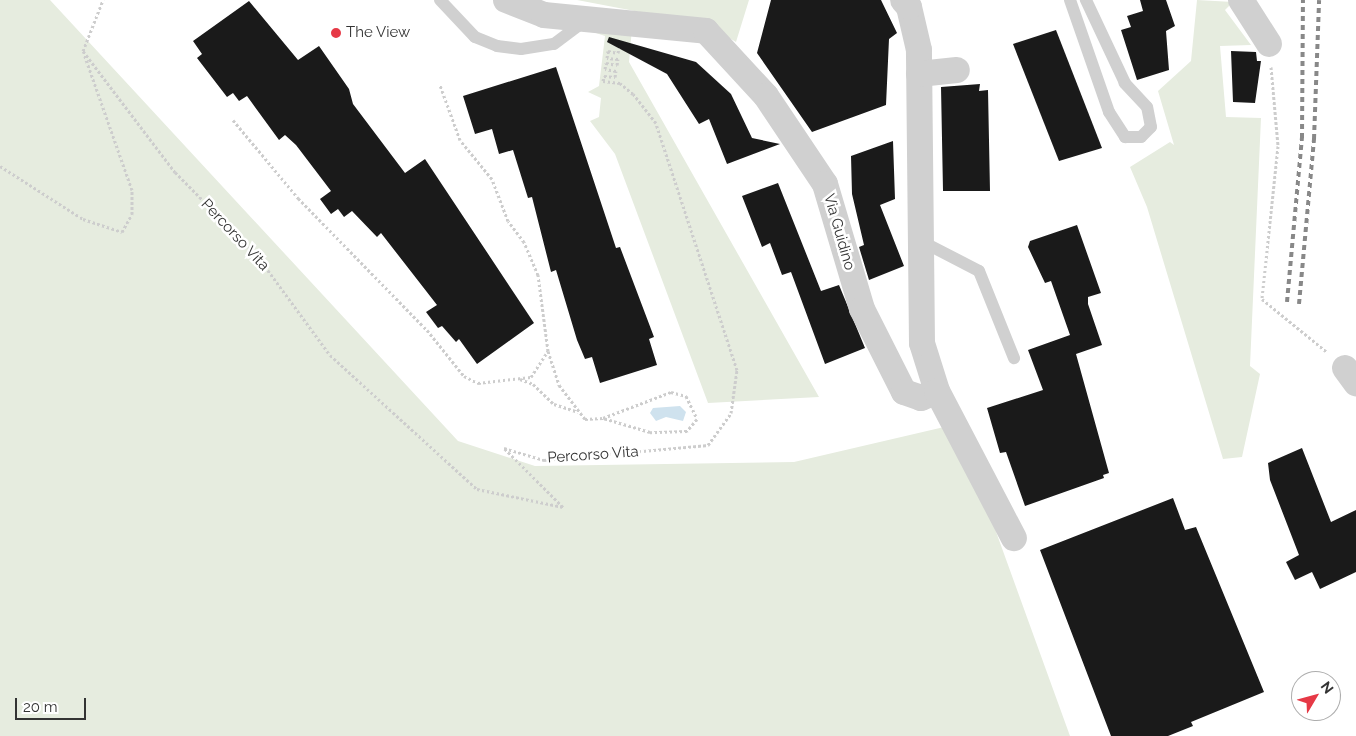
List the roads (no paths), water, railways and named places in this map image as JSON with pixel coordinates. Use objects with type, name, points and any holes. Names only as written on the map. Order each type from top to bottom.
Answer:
[{"type":"street","name":"Via Guidino","points":[[506,0],[544,15],[590,17],[706,31],[766,96],[825,184],[862,309],[904,392],[921,398],[937,391]]},
{"type":"street","points":[[903,0],[909,7],[917,42],[919,74],[922,344],[937,391],[1014,538]]},
{"type":"street","points":[[1241,0],[1269,44]]},
{"type":"street","points":[[919,74],[957,70]]},
{"type":"lane","points":[[440,0],[475,37],[496,46],[521,49],[554,44],[590,17]]},
{"type":"lane","points":[[1070,0],[1109,112],[1126,137],[1141,137],[1151,127],[1147,108],[1125,83],[1086,0]]},
{"type":"lane","points":[[921,241],[979,271],[1014,358]]},
{"type":"water","points":[[680,406],[686,412],[683,421],[666,417],[656,421],[650,413],[653,408]]},
{"type":"railway","points":[[1287,302],[1302,138],[1303,0]]},
{"type":"railway","points":[[1299,304],[1314,139],[1319,0]]},
{"type":"place","name":"The View","points":[[336,33]]}]
